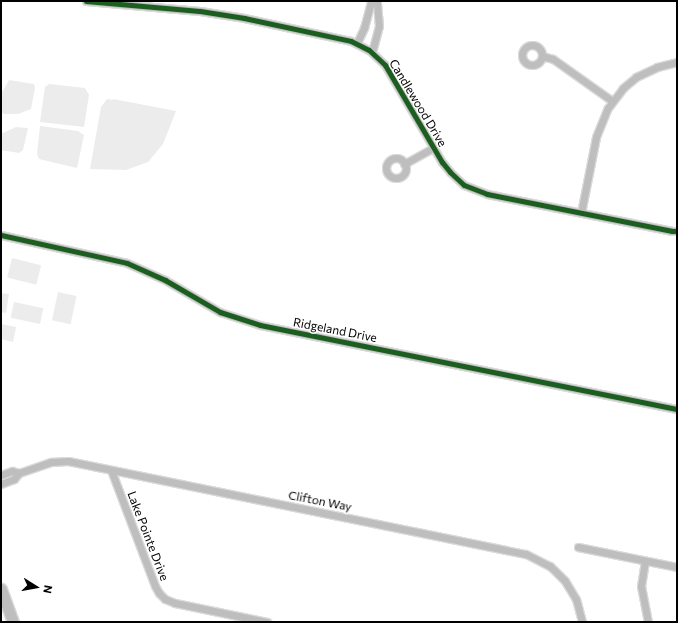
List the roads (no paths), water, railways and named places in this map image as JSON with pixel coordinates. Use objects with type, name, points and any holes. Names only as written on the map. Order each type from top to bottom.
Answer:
[{"type":"main road","points":[[1,589],[13,622]]},
{"type":"street","name":"Candlewood Drive","points":[[86,1],[200,11],[244,18],[346,39],[357,43],[372,52],[389,70],[445,167],[454,177],[475,190],[487,194],[677,231]]},
{"type":"street","points":[[357,43],[364,28],[372,1]]},
{"type":"street","points":[[372,52],[379,26],[377,1]]},
{"type":"street","points":[[542,56],[553,59],[612,101]]},
{"type":"street","points":[[581,213],[598,130],[612,101],[623,88],[636,77],[656,67],[677,62]]},
{"type":"street","points":[[404,164],[433,148]]},
{"type":"street","name":"Ridgeland Drive","points":[[1,235],[96,255],[127,264],[165,280],[220,312],[260,325],[677,410]]},
{"type":"street","name":"Clifton Way","points":[[1,474],[12,471],[18,473],[59,461],[111,470],[526,554],[550,566],[565,581],[576,598],[582,622]]},
{"type":"street","name":"Lake Pointe Drive","points":[[111,470],[155,586],[165,599],[175,603],[267,622]]},
{"type":"street","name":"Clifton Way","points":[[1,484],[14,479],[18,473]]},
{"type":"street","points":[[578,547],[677,567]]},
{"type":"street","points":[[645,561],[641,586],[648,622]]}]
